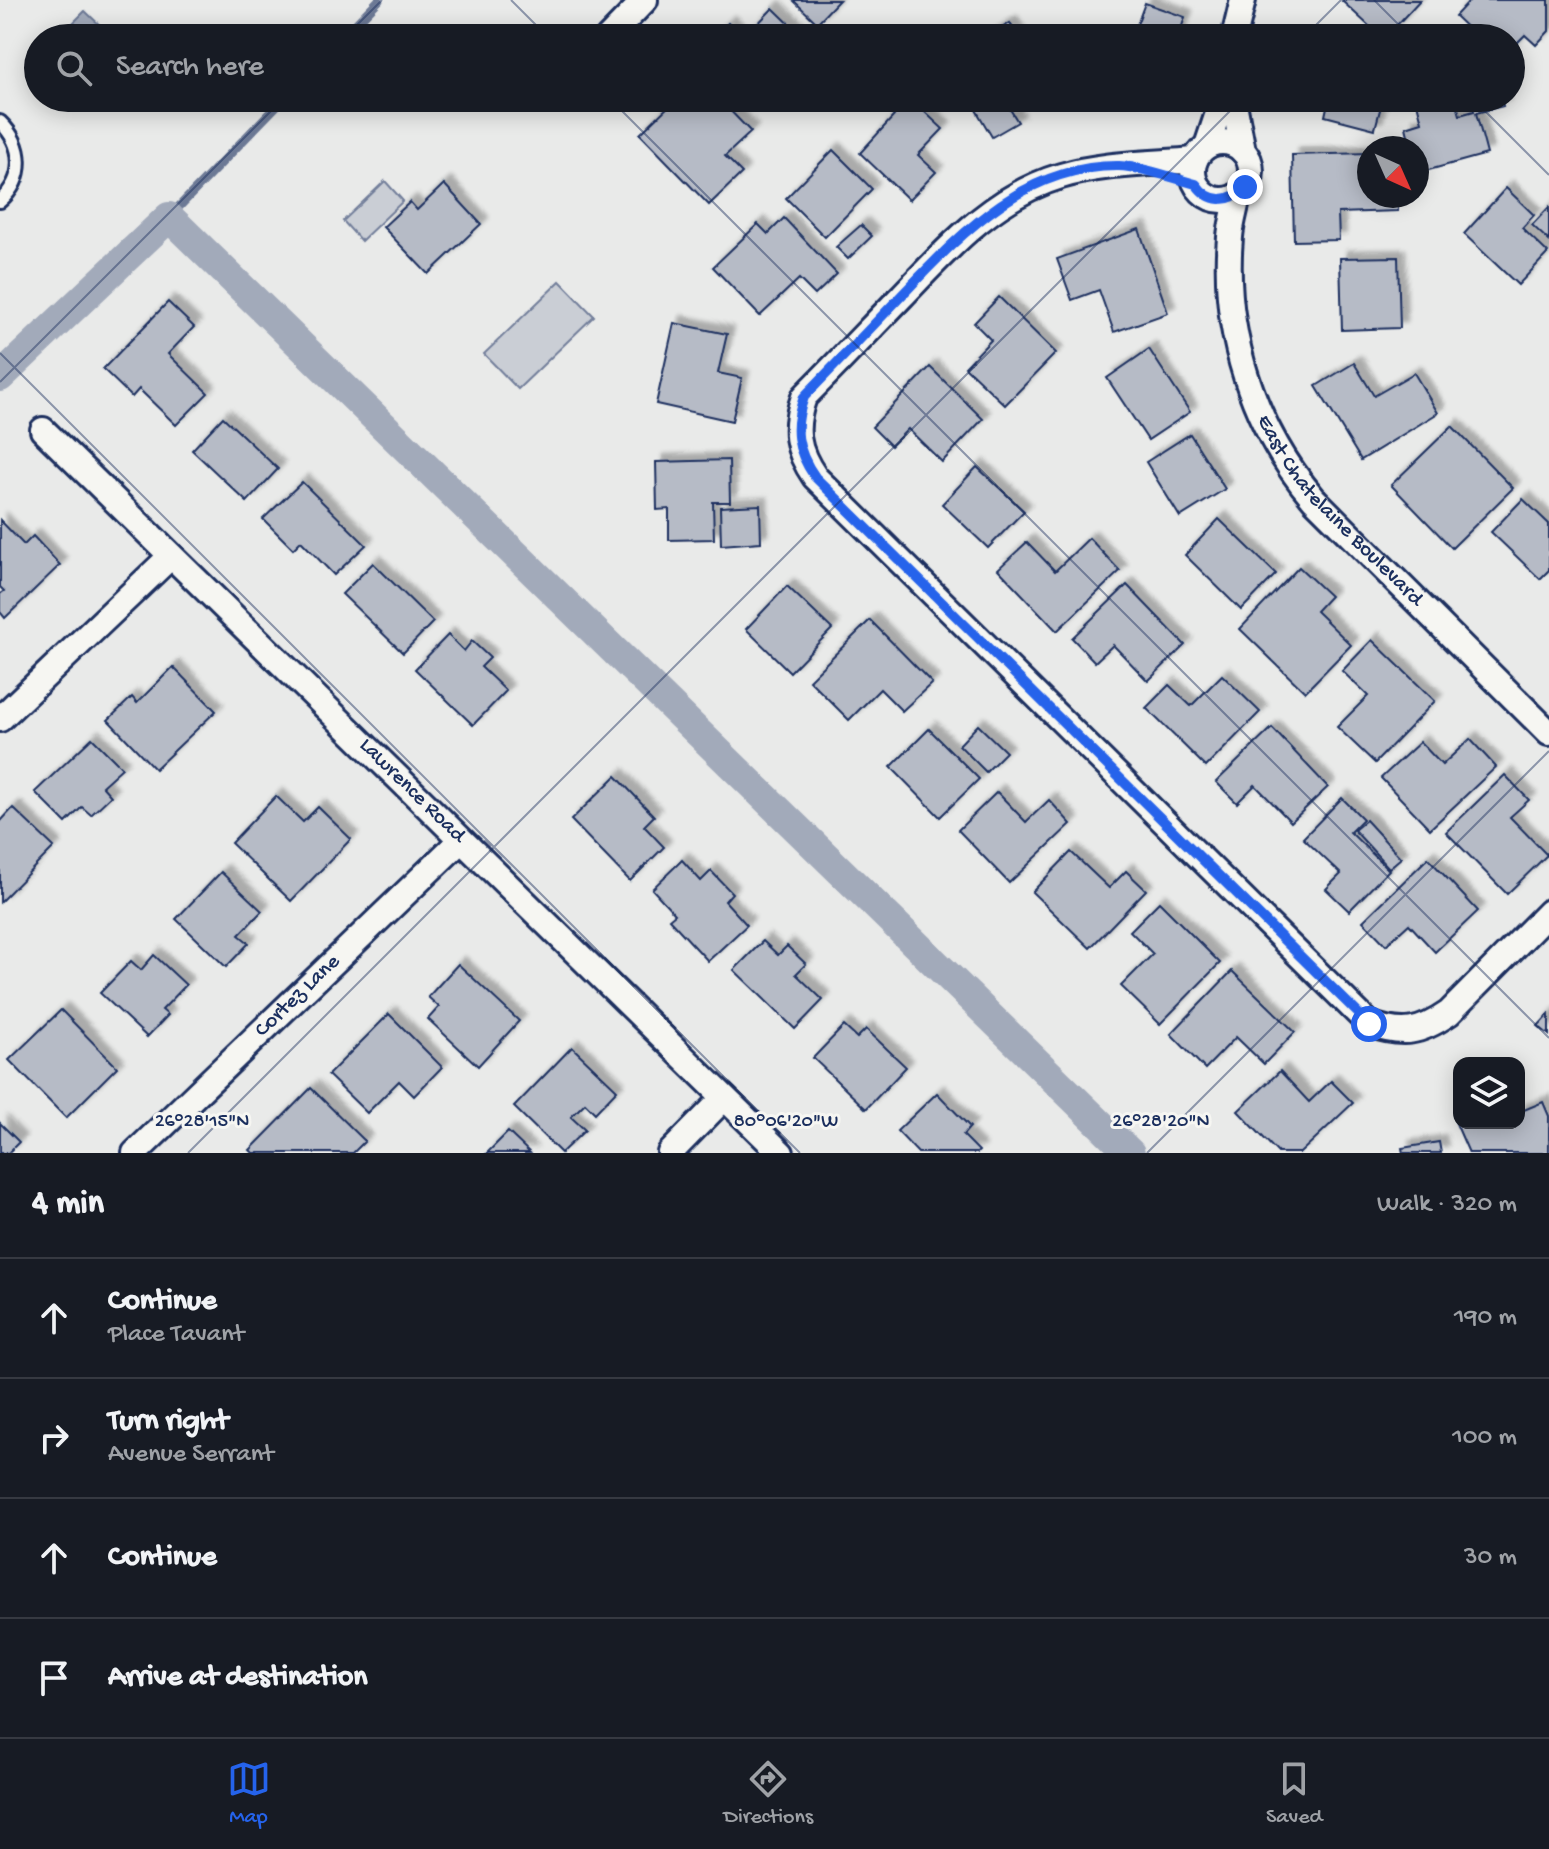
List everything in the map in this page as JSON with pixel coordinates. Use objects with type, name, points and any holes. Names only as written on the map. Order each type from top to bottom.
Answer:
[{"type":"street","points":[[622,24],[645,0]]},
{"type":"street","points":[[1237,24],[1243,0]]},
{"type":"street","points":[[1202,172],[1219,112]]},
{"type":"street","points":[[1236,112],[1243,151]]},
{"type":"street","points":[[1202,172],[1226,142],[1243,151]]},
{"type":"street","name":"East Chatelaine Boulevard","points":[[1243,151],[1251,168],[1245,187],[1238,195],[1230,237],[1231,306],[1238,353],[1253,398],[1273,441],[1314,499],[1549,733]]},
{"type":"street","points":[[1238,195],[1230,199],[1202,172],[1122,166],[1075,173],[1023,190],[957,239],[804,397],[797,418],[797,439],[803,460],[815,477],[1369,1024],[1389,1031],[1411,1032],[1431,1025],[1449,1013],[1549,912]]},
{"type":"street","name":"East Chatelaine Boulevard","points":[[1202,172],[1230,237]]},
{"type":"street","name":"Lawrence Road","points":[[43,430],[781,1153]]},
{"type":"street","points":[[0,719],[171,556]]},
{"type":"street","name":"Cortez Lane","points":[[135,1153],[461,840]]},
{"type":"street","points":[[670,1153],[724,1098]]},
{"type":"lane","points":[[0,122],[11,133],[20,160],[12,188],[0,201]]},
{"type":"shaded area","points":[[385,181],[403,201],[361,241],[343,221]]},
{"type":"shaded area","points":[[560,281],[594,316],[518,389],[484,354]]},
{"type":"water","points":[[85,11],[99,24],[72,24]]},
{"type":"building","points":[[793,0],[839,0],[817,23]]},
{"type":"building","points":[[1420,0],[1398,24],[1367,24],[1342,1]]},
{"type":"building","points":[[1470,0],[1549,0],[1549,31],[1536,45],[1525,35],[1525,24],[1463,24],[1455,16]]},
{"type":"building","points":[[1145,3],[1185,17],[1183,24],[1137,24]]},
{"type":"building","points":[[773,8],[790,24],[758,24]]},
{"type":"building","points":[[663,112],[732,112],[751,132],[725,156],[742,173],[709,205],[640,134]]},
{"type":"building","points":[[890,112],[925,112],[943,129],[918,155],[936,172],[909,200],[860,153],[894,116]]},
{"type":"building","points":[[977,112],[1012,112],[1018,122],[992,137]]},
{"type":"building","points":[[1326,112],[1379,112],[1375,129],[1325,116]]},
{"type":"building","points":[[1419,112],[1459,112],[1460,115],[1480,112],[1476,113],[1487,154],[1429,170],[1429,136],[1408,136],[1406,127],[1422,122]]},
{"type":"building","points":[[833,150],[872,189],[825,237],[786,198]]},
{"type":"building","points":[[1357,153],[1357,208],[1398,208],[1398,211],[1338,213],[1339,240],[1294,241],[1292,155]]},
{"type":"building","points":[[444,184],[481,224],[428,274],[383,227],[410,202],[417,210]]},
{"type":"building","points":[[1506,188],[1534,215],[1522,228],[1548,253],[1518,285],[1464,234]]},
{"type":"building","points":[[1549,207],[1549,241],[1532,225]]},
{"type":"building","points":[[784,218],[837,274],[815,295],[799,279],[760,316],[713,267],[758,224],[768,234]]},
{"type":"building","points":[[861,225],[872,236],[848,259],[836,247]]},
{"type":"building","points":[[1139,229],[1168,313],[1114,332],[1099,290],[1072,300],[1057,259]]},
{"type":"building","points":[[1398,257],[1400,328],[1342,330],[1340,258]]},
{"type":"building","points":[[999,297],[1056,353],[1005,405],[965,367],[991,340],[974,323]]},
{"type":"building","points":[[168,302],[194,327],[168,354],[208,393],[176,425],[139,389],[132,397],[103,369]]},
{"type":"building","points":[[674,323],[727,334],[718,373],[742,378],[732,421],[656,404]]},
{"type":"building","points":[[1149,349],[1190,412],[1148,440],[1107,378]]},
{"type":"building","points":[[1354,363],[1374,396],[1414,373],[1438,413],[1361,460],[1316,386]]},
{"type":"building","points":[[930,367],[983,419],[942,462],[908,429],[891,446],[872,427]]},
{"type":"building","points":[[223,417],[278,469],[247,502],[192,450]]},
{"type":"building","points":[[1452,426],[1513,488],[1452,548],[1391,485]]},
{"type":"building","points":[[1190,434],[1225,489],[1180,517],[1146,462]]},
{"type":"building","points":[[729,460],[730,502],[713,502],[714,539],[669,540],[669,509],[657,510],[656,462]]},
{"type":"building","points":[[977,467],[1024,511],[988,548],[942,504]]},
{"type":"building","points":[[302,482],[366,545],[334,575],[301,541],[293,549],[263,519]]},
{"type":"building","points":[[1523,499],[1549,524],[1549,570],[1540,579],[1491,532]]},
{"type":"building","points":[[760,505],[761,542],[721,545],[720,507]]},
{"type":"building","points":[[1219,519],[1276,574],[1241,610],[1185,555]]},
{"type":"building","points":[[0,520],[24,545],[33,536],[60,565],[5,618],[0,612],[0,594],[4,591],[0,587]]},
{"type":"building","points":[[1089,538],[1120,571],[1057,631],[998,569],[1027,542],[1055,571]]},
{"type":"building","points":[[373,563],[433,622],[403,653],[342,594]]},
{"type":"building","points":[[1299,567],[1330,596],[1316,611],[1351,645],[1305,692],[1240,629]]},
{"type":"building","points":[[1127,585],[1185,645],[1148,681],[1113,645],[1095,662],[1072,638]]},
{"type":"building","points":[[787,586],[832,629],[790,672],[746,629]]},
{"type":"building","points":[[870,620],[932,683],[902,711],[880,689],[849,720],[809,680]]},
{"type":"building","points":[[448,635],[464,651],[472,641],[490,658],[481,667],[506,691],[473,725],[415,669]]},
{"type":"building","points":[[1372,640],[1435,701],[1375,763],[1337,727],[1368,696],[1342,671]]},
{"type":"building","points":[[173,667],[216,711],[155,769],[108,720],[132,697],[137,703]]},
{"type":"building","points":[[1222,675],[1260,712],[1206,767],[1146,708],[1169,685],[1191,706]]},
{"type":"building","points":[[978,725],[1006,752],[986,772],[959,745]]},
{"type":"building","points":[[1272,728],[1328,787],[1291,822],[1255,785],[1237,803],[1216,782]]},
{"type":"building","points":[[929,729],[979,779],[940,817],[891,767]]},
{"type":"building","points":[[92,738],[122,768],[102,786],[111,796],[91,815],[82,807],[66,823],[35,792]]},
{"type":"building","points":[[1470,739],[1496,767],[1430,829],[1381,778],[1420,742],[1442,765]]},
{"type":"building","points":[[1505,775],[1529,800],[1510,817],[1547,855],[1507,894],[1446,832]]},
{"type":"building","points":[[616,776],[654,816],[644,826],[664,847],[630,881],[571,820]]},
{"type":"building","points":[[997,792],[1026,822],[1049,800],[1071,824],[1009,883],[958,830]]},
{"type":"building","points":[[276,796],[303,822],[318,807],[351,839],[291,901],[231,843]]},
{"type":"building","points":[[1342,798],[1363,819],[1350,832],[1389,870],[1349,911],[1326,889],[1341,874],[1303,838]]},
{"type":"building","points":[[13,808],[54,847],[0,902],[0,822]]},
{"type":"building","points":[[1366,820],[1401,858],[1389,868],[1354,830]]},
{"type":"building","points":[[1071,852],[1109,888],[1126,871],[1146,890],[1090,948],[1032,892]]},
{"type":"building","points":[[1428,858],[1478,911],[1435,952],[1409,924],[1386,945],[1363,921]]},
{"type":"building","points":[[682,860],[701,881],[711,871],[732,893],[725,901],[747,925],[708,961],[669,919],[675,914],[652,889]]},
{"type":"building","points":[[221,872],[262,911],[239,935],[249,943],[226,967],[176,919]]},
{"type":"building","points":[[1159,902],[1220,963],[1160,1024],[1121,986],[1153,954],[1130,931]]},
{"type":"building","points":[[763,941],[778,955],[787,946],[806,964],[796,974],[823,1000],[795,1029],[734,970]]},
{"type":"building","points":[[154,955],[186,985],[162,1010],[168,1015],[147,1037],[100,993],[131,961],[141,970]]},
{"type":"building","points":[[458,964],[519,1021],[478,1066],[428,1019],[439,1007],[428,997]]},
{"type":"building","points":[[1232,971],[1295,1032],[1264,1064],[1236,1037],[1205,1069],[1171,1034]]},
{"type":"building","points":[[61,1010],[117,1067],[66,1118],[9,1060]]},
{"type":"building","points":[[389,1014],[442,1067],[414,1096],[399,1081],[367,1113],[328,1075]]},
{"type":"building","points":[[1549,1014],[1549,1035],[1538,1026]]},
{"type":"building","points":[[844,1026],[857,1038],[866,1029],[906,1067],[866,1109],[813,1058]]},
{"type":"building","points":[[572,1047],[617,1090],[595,1113],[585,1103],[571,1117],[585,1130],[561,1153],[514,1107]]},
{"type":"building","points":[[1280,1071],[1309,1102],[1331,1081],[1353,1103],[1300,1153],[1278,1153],[1238,1111]]},
{"type":"building","points":[[311,1088],[365,1141],[353,1153],[253,1153],[250,1150]]},
{"type":"building","points":[[937,1093],[970,1127],[963,1135],[979,1151],[977,1153],[918,1153],[897,1131]]},
{"type":"building","points":[[1543,1102],[1549,1116],[1549,1153],[1469,1153],[1458,1129],[1525,1129],[1525,1110]]},
{"type":"building","points":[[0,1123],[19,1142],[8,1153],[0,1153]]},
{"type":"building","points":[[508,1132],[530,1153],[487,1153]]},
{"type":"building","points":[[1439,1142],[1441,1153],[1403,1153],[1402,1148]]},
{"type":"waterway","points":[[356,24],[379,0]]},
{"type":"waterway","points":[[169,217],[270,112]]},
{"type":"waterway","points":[[0,377],[169,217],[1130,1153]]},
{"type":"route","points":[[1245,187],[1238,195],[1221,200],[1203,193],[1196,184],[1122,166],[1062,176],[1023,190],[989,212],[957,239],[804,397],[797,418],[797,439],[803,460],[815,477],[1369,1024]]}]
